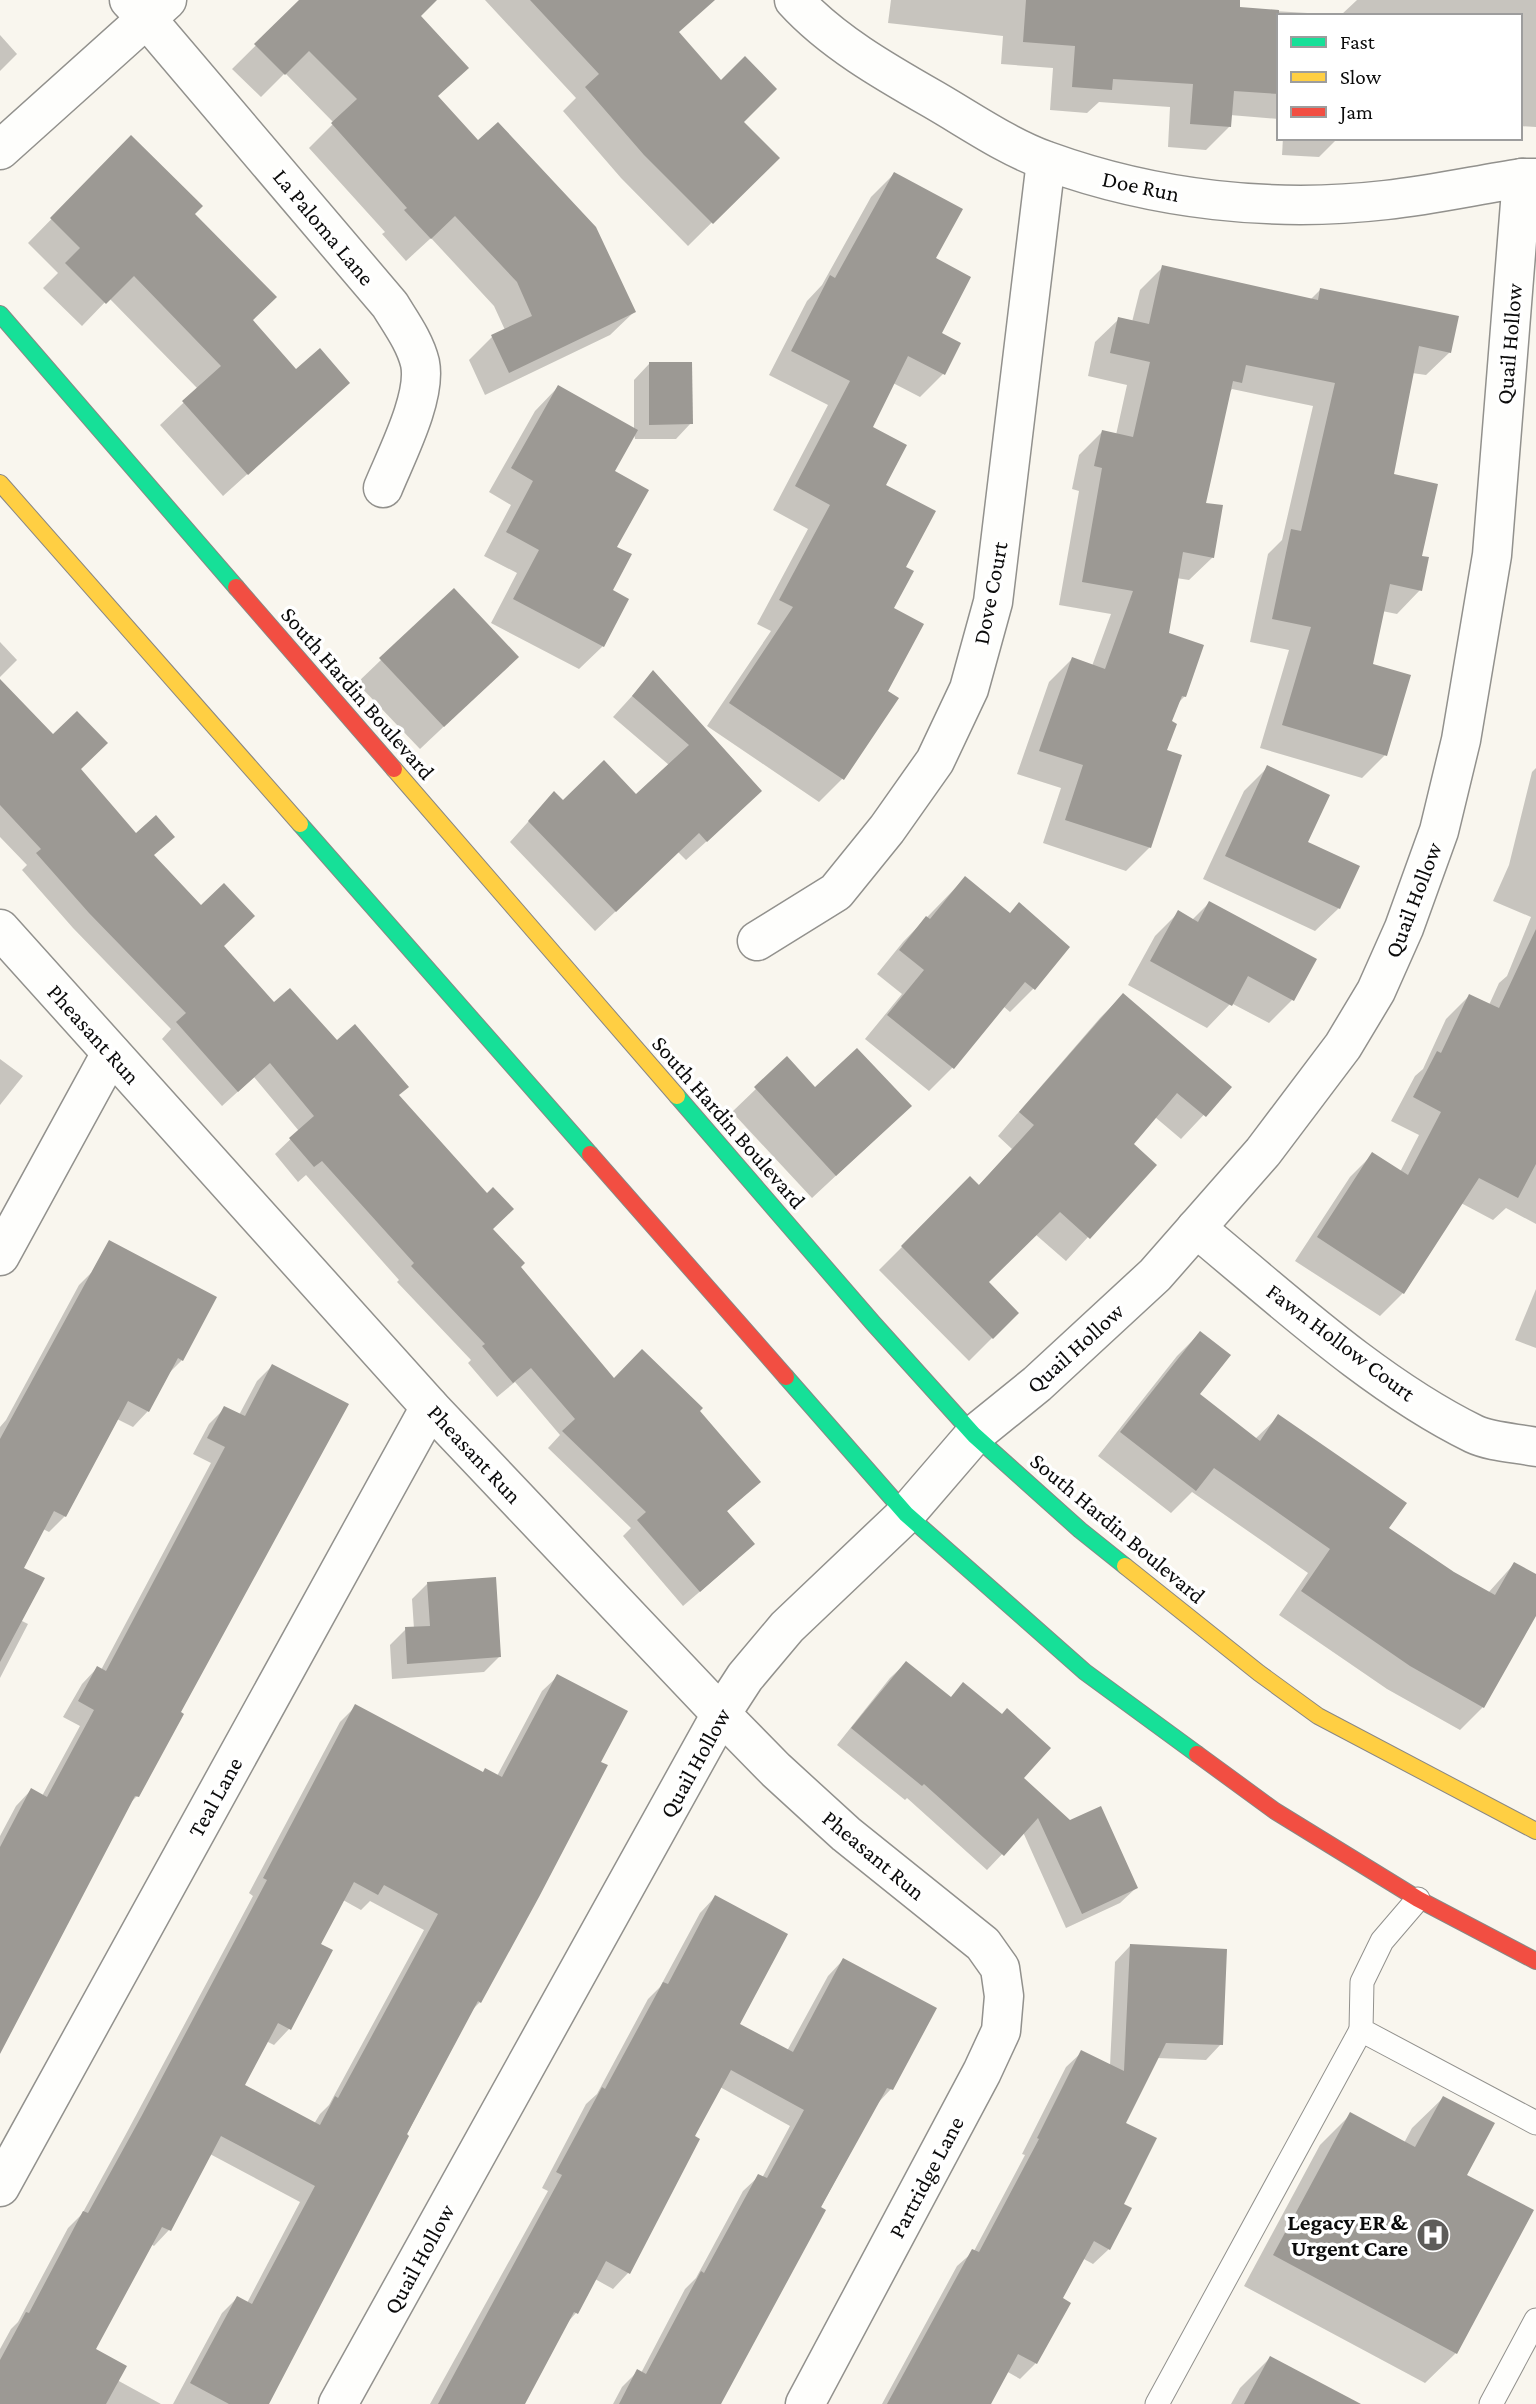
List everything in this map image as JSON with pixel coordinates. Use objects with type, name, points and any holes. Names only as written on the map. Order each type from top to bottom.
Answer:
[{"type":"main road","name":"South Hardin Boulevard","points":[[0,314],[873,1323],[974,1435],[1080,1530],[1259,1673],[1318,1716],[1536,1831]]},
{"type":"main road","points":[[0,483],[906,1514],[1085,1672],[1275,1811],[1418,1899],[1536,1961]]},
{"type":"street","name":"Doe Run","points":[[794,0],[837,38],[909,86],[1011,145],[1045,161],[1107,180],[1229,201],[1287,205],[1386,200],[1529,178]]},
{"type":"street","points":[[0,150],[147,6]]},
{"type":"street","name":"La Paloma Lane","points":[[147,6],[390,305],[412,341],[421,365],[420,396],[383,488]]},
{"type":"street","name":"Dove Court","points":[[757,942],[836,892],[887,830],[935,761],[969,689],[993,602],[1045,161]]},
{"type":"street","name":"Quail Hollow","points":[[338,2404],[721,1714],[745,1677],[787,1627],[906,1514],[974,1435],[1037,1384],[1155,1275],[1263,1152],[1343,1046],[1376,991],[1404,928],[1439,831],[1461,740],[1492,555],[1529,178]]},
{"type":"street","name":"Pheasant Run","points":[[0,929],[430,1407],[721,1714],[776,1770],[846,1834],[983,1944]]},
{"type":"street","points":[[0,1256],[111,1053]]},
{"type":"street","name":"Fawn Hollow Court","points":[[1196,1228],[1393,1386],[1476,1435],[1536,1447]]},
{"type":"street","name":"Teal Lane","points":[[0,2187],[430,1407]]},
{"type":"street","name":"Partridge Lane","points":[[805,2404],[982,2072],[1001,2031],[1004,1996],[1000,1968],[983,1944]]},
{"type":"lane","points":[[1157,2404],[1361,2030],[1362,1982],[1382,1941],[1418,1899]]},
{"type":"lane","points":[[1361,2030],[1536,2123]]},
{"type":"lane","points":[[1491,2404],[1536,2320]]},
{"type":"building","points":[[299,0],[437,0],[421,16],[469,68],[438,96],[478,140],[498,122],[596,227],[636,312],[509,373],[491,335],[532,316],[517,282],[455,216],[431,239],[404,210],[407,208],[331,123],[357,99],[309,51],[285,75],[254,44]]},
{"type":"building","points":[[530,0],[715,0],[679,32],[721,80],[745,56],[777,89],[744,122],[780,158],[713,224],[644,155],[585,87],[599,74]]},
{"type":"building","points":[[1026,0],[1240,0],[1240,7],[1279,10],[1277,94],[1234,91],[1231,127],[1190,124],[1193,84],[1113,79],[1112,90],[1072,87],[1075,46],[1023,42]]},
{"type":"building","points":[[131,135],[203,206],[195,214],[277,297],[253,320],[296,369],[320,348],[350,383],[248,475],[182,401],[221,366],[134,276],[106,304],[65,263],[80,248],[50,218]]},
{"type":"building","points":[[894,172],[963,209],[936,258],[971,277],[942,333],[961,343],[945,375],[908,356],[873,427],[907,445],[886,485],[936,511],[906,567],[914,571],[894,608],[924,624],[888,691],[899,698],[844,780],[729,703],[793,607],[779,600],[830,505],[795,486],[850,381],[791,351],[830,275],[835,278]]},
{"type":"building","points":[[1162,265],[1318,300],[1320,288],[1459,316],[1451,353],[1419,346],[1394,474],[1438,484],[1422,556],[1429,557],[1422,591],[1390,584],[1373,664],[1411,675],[1387,756],[1282,725],[1311,627],[1272,619],[1291,529],[1301,531],[1335,383],[1246,365],[1242,383],[1233,381],[1206,503],[1223,505],[1214,558],[1183,552],[1169,633],[1204,645],[1186,697],[1182,696],[1172,721],[1177,724],[1167,750],[1182,755],[1151,848],[1065,820],[1083,765],[1039,751],[1072,657],[1105,669],[1133,591],[1082,582],[1102,468],[1094,466],[1102,430],[1133,437],[1150,362],[1110,353],[1118,317],[1149,324]]},
{"type":"building","points":[[649,362],[692,362],[693,424],[649,425]]},
{"type":"building","points":[[558,385],[638,430],[615,471],[649,490],[617,547],[632,554],[613,590],[629,599],[604,647],[513,599],[539,550],[506,532],[533,481],[511,468]]},
{"type":"building","points":[[454,588],[519,657],[444,727],[379,658]]},
{"type":"building","points":[[653,670],[762,791],[707,842],[699,833],[616,912],[528,821],[554,791],[563,800],[604,760],[636,794],[689,745],[632,696]]},
{"type":"building","points":[[0,679],[53,734],[77,711],[108,743],[81,769],[136,833],[156,815],[175,837],[154,855],[201,905],[224,883],[255,916],[224,946],[274,1002],[290,988],[337,1040],[355,1024],[409,1087],[399,1095],[487,1193],[493,1187],[514,1209],[493,1229],[525,1263],[521,1267],[614,1378],[642,1349],[703,1408],[700,1411],[761,1482],[727,1511],[755,1544],[700,1592],[637,1520],[646,1512],[562,1431],[575,1419],[531,1368],[513,1383],[482,1346],[485,1344],[411,1266],[414,1263],[322,1161],[314,1167],[289,1138],[314,1116],[270,1063],[238,1092],[176,1022],[186,1013],[89,913],[36,853],[41,849],[0,805]]},
{"type":"building","points":[[1267,765],[1330,795],[1308,842],[1360,866],[1340,909],[1225,856]]},
{"type":"building","points":[[965,876],[1010,913],[1019,902],[1070,947],[1035,990],[1025,982],[954,1069],[887,1015],[924,970],[899,950],[926,916],[930,919]]},
{"type":"building","points":[[1209,901],[1317,959],[1294,1001],[1248,976],[1232,1006],[1150,961],[1178,910],[1198,922]]},
{"type":"building","points":[[1536,929],[1536,1164],[1518,1198],[1479,1178],[1404,1294],[1317,1237],[1372,1152],[1408,1175],[1441,1112],[1413,1097],[1437,1051],[1441,1053],[1469,994],[1499,1008]]},
{"type":"building","points":[[1123,993],[1232,1087],[1206,1117],[1177,1093],[1134,1144],[1157,1165],[1090,1239],[1060,1212],[989,1282],[1019,1313],[993,1339],[901,1246],[970,1176],[979,1185],[1034,1125],[1019,1112]]},
{"type":"building","points":[[857,1048],[912,1106],[836,1176],[754,1087],[787,1056],[815,1087]]},
{"type":"building","points":[[109,1240],[217,1297],[183,1361],[178,1358],[149,1412],[128,1401],[66,1517],[54,1511],[24,1568],[45,1578],[0,1662],[0,1439]]},
{"type":"building","points":[[1200,1331],[1231,1355],[1200,1394],[1260,1441],[1278,1414],[1407,1503],[1389,1528],[1454,1572],[1495,1595],[1514,1562],[1536,1574],[1536,1616],[1484,1708],[1410,1666],[1301,1591],[1330,1549],[1214,1468],[1196,1491],[1120,1432]]},
{"type":"building","points":[[272,1364],[349,1404],[181,1712],[184,1714],[139,1797],[135,1796],[0,2054],[0,1847],[31,1788],[47,1797],[94,1710],[78,1701],[97,1666],[106,1671],[225,1447],[207,1438],[224,1406],[245,1416]]},
{"type":"building","points":[[496,1577],[501,1657],[407,1664],[405,1627],[430,1626],[427,1582]]},
{"type":"building","points":[[906,1661],[951,1697],[963,1682],[1002,1714],[1007,1708],[1051,1748],[1024,1778],[1070,1820],[1101,1806],[1138,1888],[1082,1914],[1038,1818],[1004,1856],[924,1784],[922,1786],[851,1728]]},
{"type":"building","points":[[557,1674],[628,1711],[601,1762],[608,1765],[539,1897],[481,2003],[478,2001],[407,2134],[409,2136],[269,2404],[229,2404],[190,2383],[237,2296],[252,2304],[315,2186],[221,2136],[171,2231],[162,2227],[96,2349],[127,2366],[106,2404],[0,2404],[0,2360],[26,2312],[29,2313],[83,2211],[88,2213],[141,2117],[267,1880],[263,1878],[355,1704],[483,1772],[485,1768],[502,1777]],"holes":[[[354,1882],[378,1895],[384,1885],[438,1914],[338,2098],[335,2096],[320,2125],[245,2085],[278,2023],[291,2030],[333,1950],[321,1944]]]},
{"type":"building","points":[[715,1895],[788,1934],[740,2024],[793,2052],[843,1958],[937,2008],[893,2090],[887,2088],[821,2207],[826,2210],[721,2404],[619,2404],[637,2369],[646,2374],[701,2271],[704,2273],[758,2174],[767,2178],[804,2110],[731,2070],[695,2136],[700,2139],[630,2274],[606,2261],[578,2314],[574,2312],[525,2404],[438,2404],[562,2175],[556,2172],[602,2087],[605,2089],[663,1982],[668,1984]]},
{"type":"building","points":[[1130,1944],[1227,1949],[1223,2045],[1166,2043],[1126,2123],[1157,2138],[1124,2204],[1132,2208],[1110,2250],[1094,2241],[1063,2298],[1071,2303],[1037,2364],[1018,2354],[991,2404],[887,2404],[972,2249],[979,2252],[1039,2139],[1037,2138],[1081,2050],[1124,2071]]},
{"type":"building","points":[[1443,2096],[1495,2123],[1467,2175],[1534,2210],[1457,2354],[1273,2255],[1350,2112],[1415,2147]]},
{"type":"building","points":[[1270,2356],[1361,2404],[1244,2404]]},
{"type":"traffic: fast","points":[[0,314],[236,587]]},
{"type":"traffic: fast","points":[[300,824],[590,1154]]},
{"type":"traffic: fast","points":[[677,1096],[873,1323],[974,1435],[1080,1530],[1125,1566]]},
{"type":"traffic: fast","points":[[786,1377],[906,1514],[1085,1672],[1197,1754]]},
{"type":"traffic: slow","points":[[0,483],[300,824]]},
{"type":"traffic: slow","points":[[394,769],[677,1096]]},
{"type":"traffic: slow","points":[[1125,1566],[1259,1673],[1318,1716],[1536,1831]]},
{"type":"traffic: jam","points":[[236,587],[394,769]]},
{"type":"traffic: jam","points":[[590,1154],[786,1377]]},
{"type":"traffic: jam","points":[[1197,1754],[1275,1811],[1418,1899],[1536,1961]]},
{"type":"place","name":"Legacy ER & Urgent Care","points":[[1433,2235]]}]
